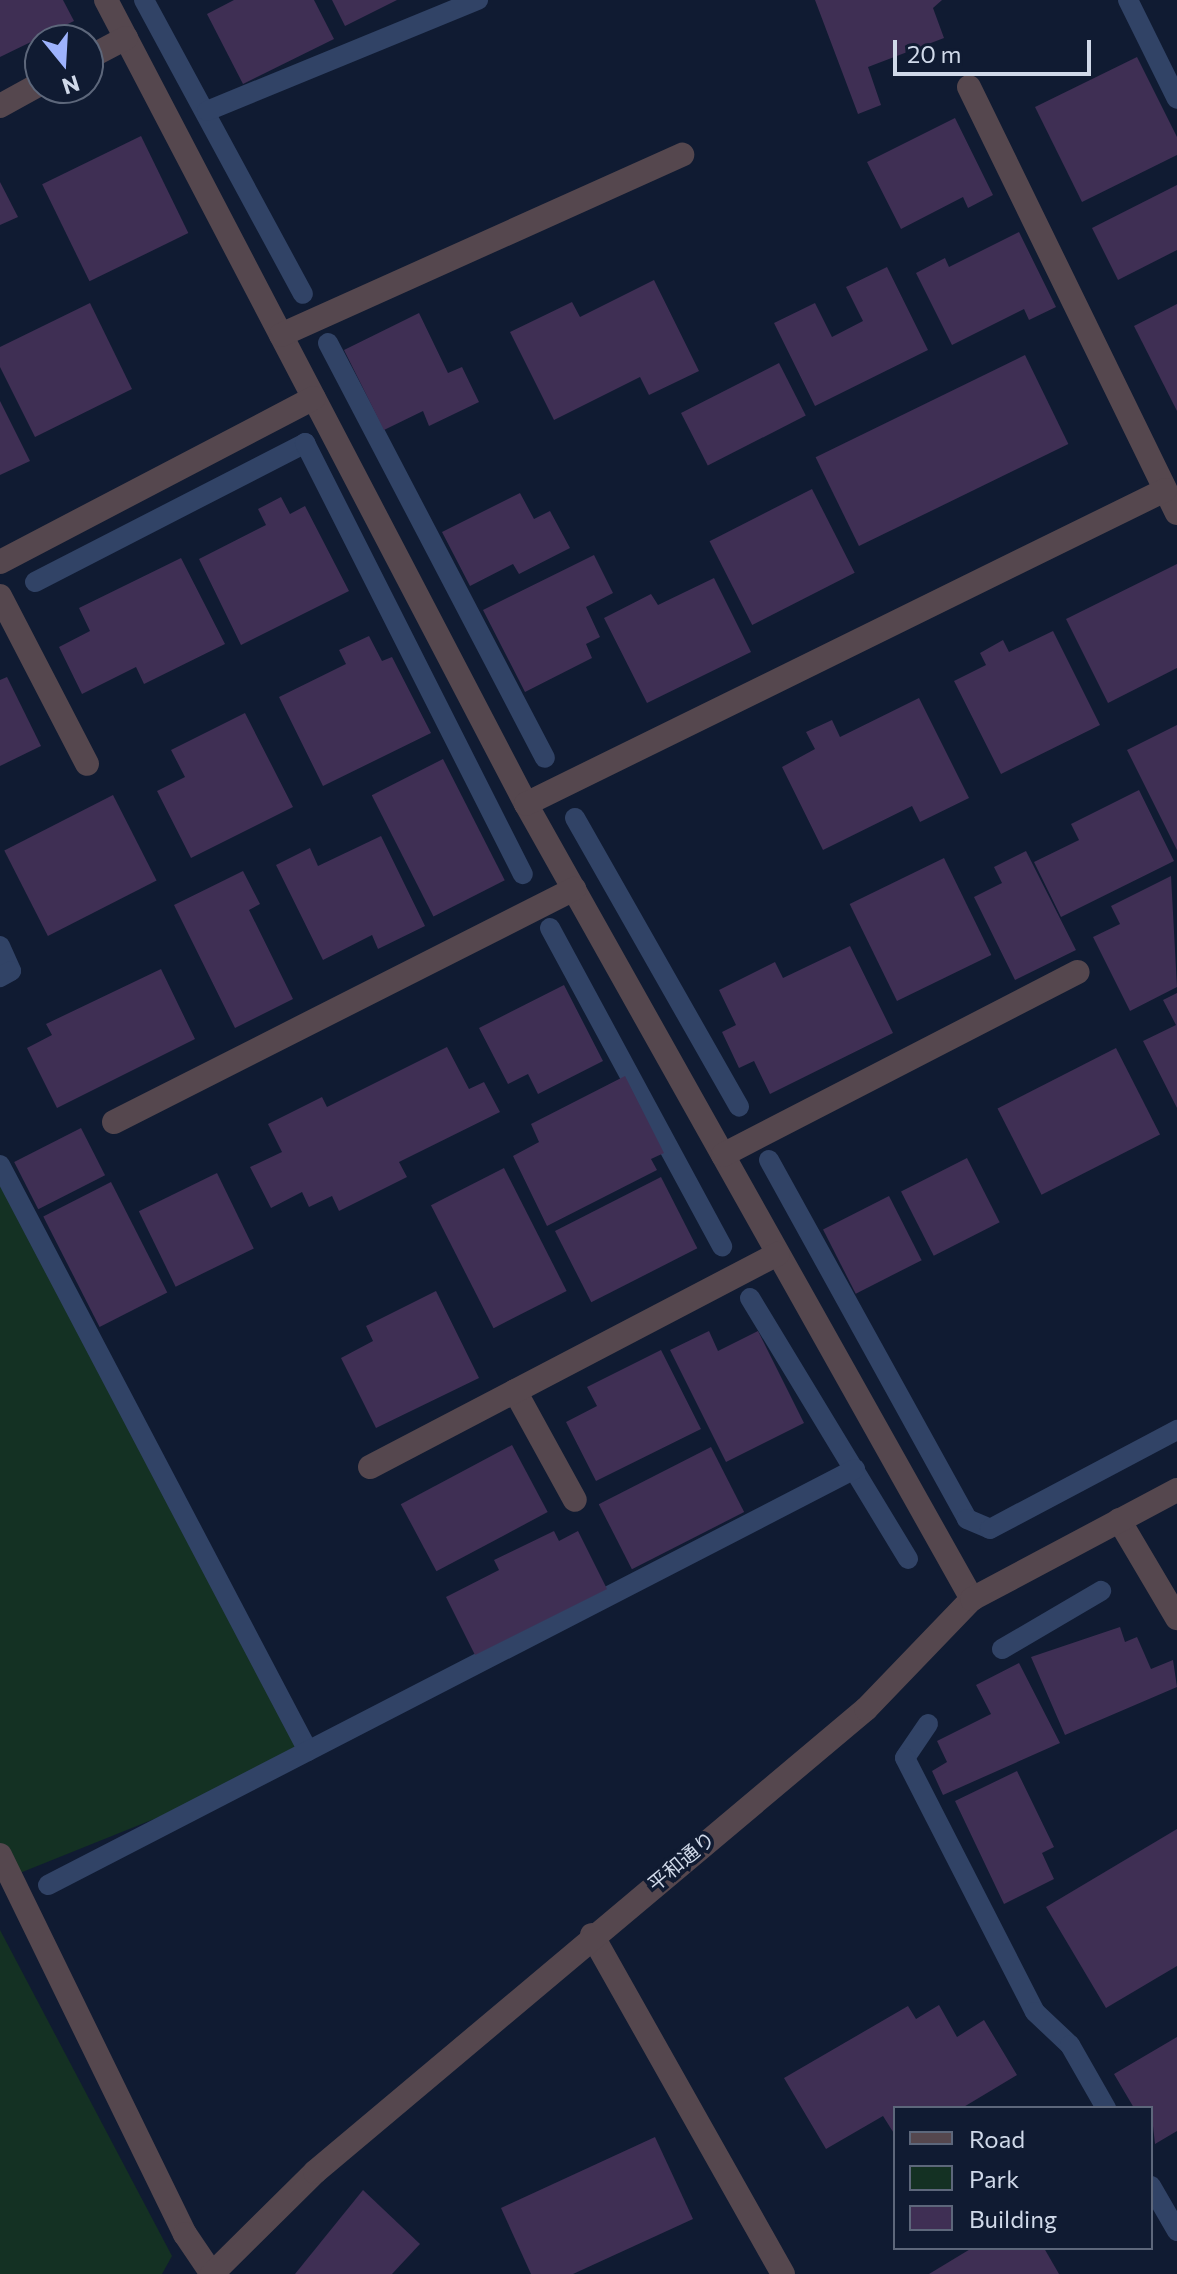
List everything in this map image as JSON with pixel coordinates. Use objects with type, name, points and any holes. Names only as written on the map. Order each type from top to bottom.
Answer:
[{"type":"street","points":[[106,0],[526,804],[972,1599]]},
{"type":"street","points":[[104,50],[126,38]]},
{"type":"street","points":[[969,87],[1177,513]]},
{"type":"street","points":[[0,106],[24,93]]},
{"type":"street","points":[[281,335],[682,155]]},
{"type":"street","points":[[0,562],[314,398]]},
{"type":"street","points":[[526,804],[1165,490]]},
{"type":"street","points":[[0,596],[87,764]]},
{"type":"street","points":[[114,1122],[574,889]]},
{"type":"street","points":[[723,1155],[1078,972]]},
{"type":"street","points":[[370,1467],[778,1254]]},
{"type":"street","points":[[515,1391],[575,1500]]},
{"type":"street","name":"平和通り","points":[[212,2274],[315,2172],[592,1935],[866,1709],[972,1599],[1177,1490]]},
{"type":"street","points":[[1119,1520],[1177,1618]]},
{"type":"street","points":[[0,1855],[185,2234],[212,2274]]},
{"type":"street","points":[[592,1935],[783,2274]]},
{"type":"green space","points":[[0,1172],[306,1758],[0,1881]]},
{"type":"green space","points":[[0,1930],[172,2256],[162,2274],[0,2274]]},
{"type":"building","points":[[0,0],[63,0],[74,21],[68,24],[24,24],[24,45],[0,57]]},
{"type":"building","points":[[234,0],[314,0],[334,39],[243,84],[207,14]]},
{"type":"building","points":[[332,0],[397,0],[345,26]]},
{"type":"building","points":[[815,0],[942,0],[933,8],[944,38],[868,67],[881,105],[858,114]]},
{"type":"building","points":[[1137,57],[1177,137],[1177,155],[1082,202],[1035,107]]},
{"type":"building","points":[[955,118],[993,195],[968,208],[963,197],[901,229],[867,162]]},
{"type":"building","points":[[141,136],[188,233],[89,281],[42,184]]},
{"type":"building","points":[[0,182],[18,217],[0,225]]},
{"type":"building","points":[[1177,185],[1177,250],[1118,280],[1092,228]]},
{"type":"building","points":[[1019,232],[1056,307],[1029,320],[1024,309],[952,345],[916,273],[945,258],[949,267]]},
{"type":"building","points":[[887,267],[928,350],[815,406],[774,323],[815,303],[832,337],[863,321],[846,287]]},
{"type":"building","points":[[654,280],[699,371],[649,395],[640,377],[554,420],[510,332],[572,302],[580,317]]},
{"type":"building","points":[[90,303],[132,389],[35,437],[0,367],[0,347]]},
{"type":"building","points":[[1177,304],[1177,411],[1134,326]]},
{"type":"building","points":[[419,313],[448,373],[462,367],[479,402],[429,426],[423,411],[384,430],[344,350]]},
{"type":"building","points":[[1025,355],[1068,444],[859,546],[816,457]]},
{"type":"building","points":[[779,363],[806,416],[708,466],[681,413]]},
{"type":"building","points":[[0,401],[30,461],[0,475]]},
{"type":"building","points":[[812,489],[855,573],[752,625],[710,541]]},
{"type":"building","points":[[520,493],[534,519],[550,511],[570,548],[519,574],[513,564],[470,586],[442,532]]},
{"type":"building","points":[[281,497],[290,514],[305,506],[349,591],[241,645],[199,559],[266,525],[258,509]]},
{"type":"building","points":[[594,555],[613,593],[586,607],[600,637],[586,644],[592,658],[525,692],[483,610]]},
{"type":"building","points":[[181,558],[225,644],[144,684],[136,667],[82,694],[59,647],[90,631],[79,608]]},
{"type":"building","points":[[1177,564],[1177,668],[1108,703],[1066,619]]},
{"type":"building","points":[[714,578],[751,652],[647,703],[604,618],[651,594],[658,605]]},
{"type":"building","points":[[1053,631],[1100,725],[1001,774],[954,681],[986,665],[980,653],[1003,640],[1009,652]]},
{"type":"building","points":[[369,636],[382,661],[392,657],[431,733],[323,786],[279,697],[346,664],[339,650]]},
{"type":"building","points":[[7,677],[41,746],[0,766],[0,680]]},
{"type":"building","points":[[919,698],[969,798],[920,822],[912,806],[823,850],[782,767],[815,749],[806,732],[832,720],[840,737]]},
{"type":"building","points":[[245,713],[293,807],[191,858],[157,791],[185,777],[171,750]]},
{"type":"building","points":[[1177,725],[1177,850],[1127,750]]},
{"type":"building","points":[[443,759],[505,880],[433,916],[372,795]]},
{"type":"building","points":[[1139,790],[1174,861],[1061,917],[1034,862],[1079,840],[1071,824]]},
{"type":"building","points":[[113,795],[157,881],[48,936],[4,850]]},
{"type":"building","points":[[381,836],[425,926],[378,949],[372,935],[323,960],[276,865],[310,848],[318,866]]},
{"type":"building","points":[[1026,851],[1076,950],[1015,980],[974,897],[1002,883],[994,867]]},
{"type":"building","points":[[944,858],[991,955],[897,1001],[850,904]]},
{"type":"building","points":[[243,871],[260,904],[249,910],[293,999],[235,1028],[174,905]]},
{"type":"building","points":[[1171,876],[1177,987],[1130,1011],[1093,937],[1120,924],[1111,906]]},
{"type":"building","points":[[850,946],[893,1033],[770,1094],[754,1061],[739,1068],[722,1032],[736,1025],[719,990],[775,962],[783,978]]},
{"type":"building","points":[[161,969],[195,1039],[57,1108],[27,1048],[52,1035],[46,1024]]},
{"type":"building","points":[[564,985],[603,1061],[538,1094],[528,1074],[508,1084],[479,1028]]},
{"type":"building","points":[[1177,993],[1177,1108],[1143,1041],[1176,1025],[1163,1000]]},
{"type":"building","points":[[447,1047],[469,1089],[484,1082],[500,1112],[399,1162],[407,1177],[339,1211],[332,1196],[309,1207],[302,1192],[271,1208],[250,1167],[282,1152],[268,1124],[322,1097],[327,1107]]},
{"type":"building","points":[[1116,1048],[1160,1134],[1042,1195],[997,1108]]},
{"type":"building","points":[[625,1076],[664,1153],[651,1159],[657,1170],[547,1226],[513,1156],[539,1142],[531,1124]]},
{"type":"building","points":[[81,1128],[105,1175],[38,1209],[14,1162]]},
{"type":"building","points":[[967,1158],[1000,1222],[934,1256],[901,1192]]},
{"type":"building","points":[[504,1168],[567,1291],[494,1328],[431,1205]]},
{"type":"building","points":[[217,1173],[254,1248],[176,1287],[139,1211]]},
{"type":"building","points":[[661,1177],[697,1248],[591,1302],[555,1231]]},
{"type":"building","points":[[111,1182],[167,1292],[100,1327],[43,1217]]},
{"type":"building","points":[[889,1196],[922,1260],[856,1294],[823,1230]]},
{"type":"building","points":[[436,1291],[479,1378],[376,1428],[341,1358],[373,1341],[366,1326]]},
{"type":"building","points":[[709,1331],[718,1351],[758,1331],[804,1423],[726,1462],[670,1350]]},
{"type":"building","points":[[661,1350],[701,1429],[596,1481],[566,1422],[597,1406],[587,1387]]},
{"type":"building","points":[[512,1445],[548,1512],[436,1571],[401,1504]]},
{"type":"building","points":[[711,1447],[744,1512],[632,1569],[599,1504]]},
{"type":"building","points":[[554,1531],[559,1541],[578,1531],[607,1589],[475,1655],[446,1597],[499,1570],[494,1560]]},
{"type":"building","points":[[1120,1627],[1125,1642],[1137,1637],[1151,1669],[1173,1660],[1177,1687],[1065,1735],[1031,1657]]},
{"type":"building","points":[[1019,1663],[1060,1743],[943,1795],[932,1771],[947,1762],[937,1741],[991,1714],[976,1685]]},
{"type":"building","points":[[1017,1771],[1054,1847],[1042,1853],[1054,1879],[1004,1904],[955,1801]]},
{"type":"building","points":[[1177,1829],[1177,1966],[1106,2008],[1046,1907]]},
{"type":"building","points":[[939,2005],[957,2037],[984,2020],[1017,2075],[965,2106],[893,2106],[893,2132],[883,2116],[826,2149],[784,2078],[908,2006],[916,2019]]},
{"type":"building","points":[[1177,2037],[1177,2131],[1155,2144],[1153,2106],[1133,2106],[1114,2074]]},
{"type":"building","points":[[655,2137],[693,2219],[573,2274],[531,2274],[501,2208]]},
{"type":"building","points":[[363,2190],[420,2244],[392,2274],[295,2274]]},
{"type":"building","points":[[969,2250],[1045,2250],[1059,2274],[929,2274]]},
{"type":"waterway","points":[[144,0],[303,294]]},
{"type":"waterway","points":[[207,111],[478,0]]},
{"type":"waterway","points":[[1128,0],[1177,99]]},
{"type":"waterway","points":[[328,343],[545,758]]},
{"type":"waterway","points":[[35,582],[305,443],[523,874]]},
{"type":"waterway","points":[[575,818],[739,1107]]},
{"type":"waterway","points":[[550,928],[722,1246]]},
{"type":"waterway","points":[[0,946],[11,971],[0,977]]},
{"type":"waterway","points":[[769,1160],[967,1519],[990,1529],[1177,1430]]},
{"type":"waterway","points":[[0,1165],[308,1751]]},
{"type":"waterway","points":[[750,1298],[908,1559]]},
{"type":"waterway","points":[[48,1885],[855,1469]]},
{"type":"waterway","points":[[1002,1649],[1101,1591]]},
{"type":"waterway","points":[[928,1724],[905,1758],[1035,2012],[1070,2045],[1105,2106]]},
{"type":"waterway","points":[[1153,2189],[1177,2231]]}]
